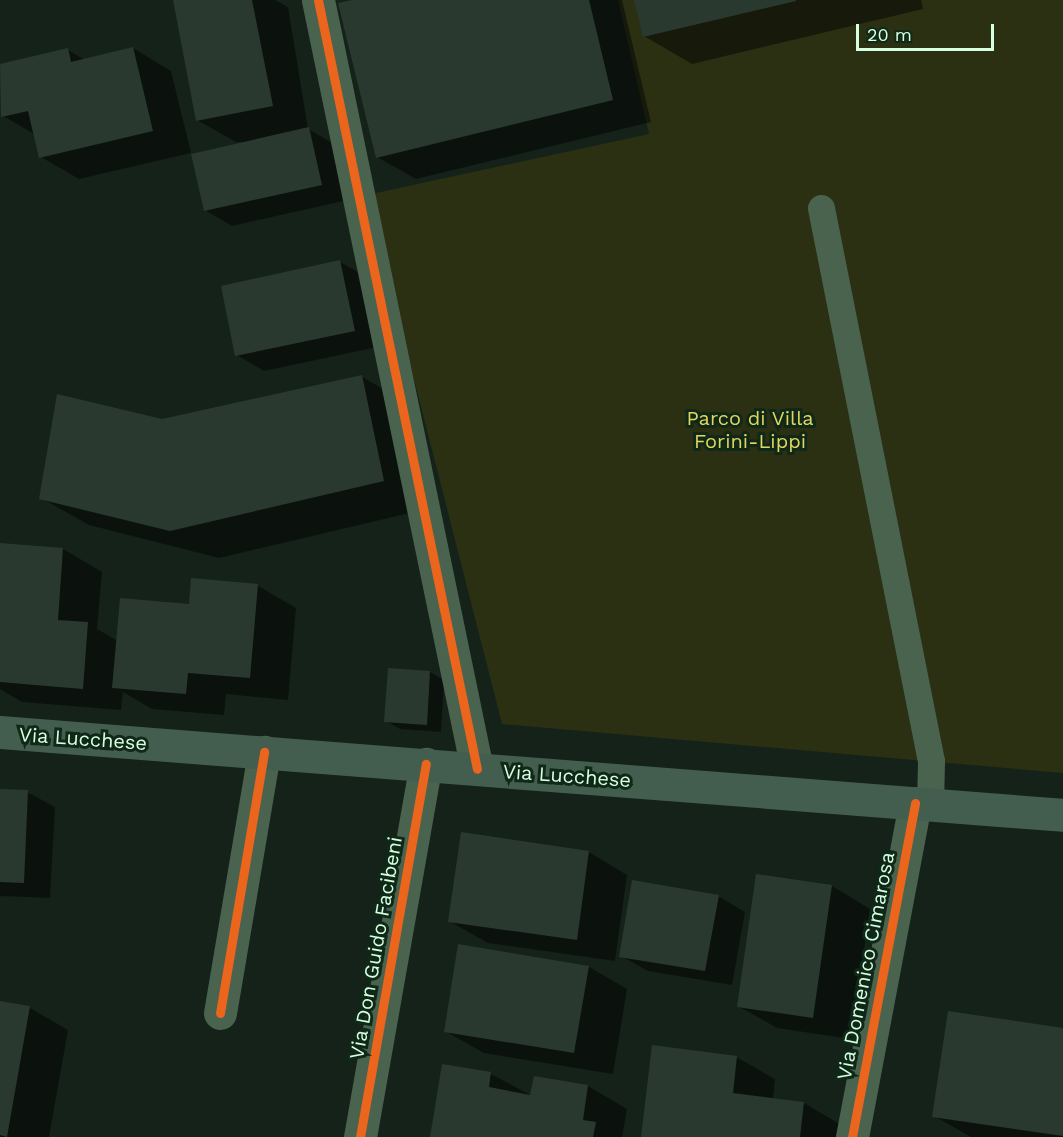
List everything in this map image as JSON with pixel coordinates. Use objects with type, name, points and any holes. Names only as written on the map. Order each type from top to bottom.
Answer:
[{"type":"main road","name":"Via Lucchese","points":[[0,732],[1063,815]]},
{"type":"street","points":[[318,0],[477,769]]},
{"type":"street","points":[[220,1013],[264,752]]},
{"type":"street","name":"Via Don Guido Facibeni","points":[[360,1137],[426,764]]},
{"type":"street","name":"Via Domenico Cimarosa","points":[[852,1137],[923,804]]},
{"type":"lane","points":[[821,208],[931,761],[923,804]]},
{"type":"green space","name":"Parco di Villa Forini-Lippi","points":[[618,0],[1063,0],[1063,773],[502,724],[367,195],[649,134]]},
{"type":"building","points":[[173,0],[252,0],[273,106],[196,121]]},
{"type":"building","points":[[352,0],[589,0],[613,100],[376,158],[338,3]]},
{"type":"building","points":[[634,0],[796,0],[796,1],[643,37]]},
{"type":"building","points":[[133,47],[153,131],[39,158],[28,111],[1,117],[0,64],[68,48],[71,62]]},
{"type":"building","points":[[309,127],[322,185],[204,211],[191,154]]},
{"type":"building","points":[[340,260],[355,331],[235,356],[221,286]]},
{"type":"building","points":[[362,375],[384,481],[170,531],[39,499],[57,394],[162,419]]},
{"type":"building","points":[[0,543],[63,548],[58,620],[88,622],[83,689],[0,682]]},
{"type":"building","points":[[191,578],[258,584],[250,678],[188,673],[186,694],[112,688],[120,598],[189,604]]},
{"type":"building","points":[[388,668],[430,671],[427,725],[384,722]]},
{"type":"building","points":[[0,789],[28,790],[24,883],[0,882]]},
{"type":"building","points":[[461,832],[589,851],[577,940],[448,922]]},
{"type":"building","points":[[756,874],[832,885],[813,1018],[737,1007]]},
{"type":"building","points":[[632,880],[719,895],[705,971],[619,957]]},
{"type":"building","points":[[458,944],[589,966],[574,1053],[444,1032]]},
{"type":"building","points":[[0,1001],[30,1006],[7,1137],[0,1135]]},
{"type":"building","points":[[948,1011],[1063,1028],[1063,1136],[932,1117]]},
{"type":"building","points":[[652,1045],[737,1056],[733,1093],[804,1102],[800,1137],[641,1137]]},
{"type":"building","points":[[442,1064],[491,1072],[489,1087],[530,1095],[534,1076],[588,1085],[583,1120],[596,1122],[593,1137],[430,1137]]},
{"type":"cycle path","points":[[318,0],[477,769]]},
{"type":"cycle path","points":[[220,1013],[264,752]]},
{"type":"cycle path","points":[[360,1137],[426,764]]},
{"type":"cycle path","points":[[852,1137],[915,803]]}]
